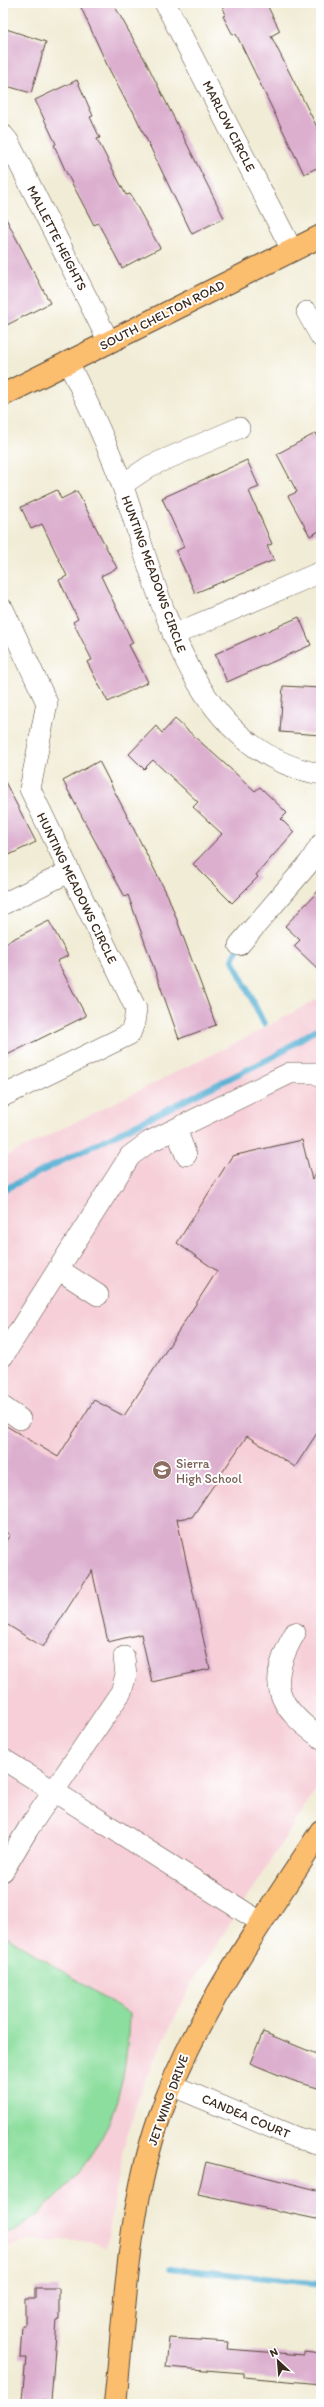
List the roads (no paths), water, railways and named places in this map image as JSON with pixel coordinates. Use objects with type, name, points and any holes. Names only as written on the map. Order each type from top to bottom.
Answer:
[{"type":"main road","name":"SOUTH CHELTON ROAD","points":[[3,395],[321,236]]},
{"type":"main road","name":"JET WING DRIVE","points":[[115,2404],[139,2195],[151,2146],[171,2085],[203,2018],[321,1831]]},
{"type":"street","name":"MARLOW CIRCLE","points":[[165,3],[292,250]]},
{"type":"street","name":"MALLETTE HEIGHTS","points":[[3,135],[8,141],[109,342]]},
{"type":"street","points":[[307,312],[321,337]]},
{"type":"street","name":"HUNTING MEADOWS CIRCLE","points":[[68,362],[122,485],[173,635],[193,676],[211,704],[230,726],[254,747],[278,763],[321,774]]},
{"type":"street","points":[[122,485],[150,466],[239,428]]},
{"type":"street","points":[[173,635],[321,572]]},
{"type":"street","name":"HUNTING MEADOWS CIRCLE","points":[[3,609],[47,703],[30,789],[68,872],[136,1009],[134,1023],[130,1034],[3,1096]]},
{"type":"street","points":[[239,945],[309,863],[321,844]]},
{"type":"street","points":[[3,904],[68,872]]},
{"type":"street","points":[[3,1356],[130,1156],[149,1142],[290,1073],[319,1071]]},
{"type":"street","points":[[176,1129],[186,1155]]},
{"type":"street","points":[[58,1269],[98,1295]]},
{"type":"street","points":[[295,1633],[281,1664],[279,1686],[288,1710],[321,1738]]},
{"type":"street","points":[[3,1871],[28,1829],[121,1692],[126,1675],[124,1657]]},
{"type":"street","points":[[3,1759],[262,1923]]},
{"type":"street","name":"CANDEA COURT","points":[[171,2085],[297,2138],[321,2144]]},
{"type":"waterway","points":[[238,948],[233,960],[264,1024]]},
{"type":"waterway","points":[[3,1190],[273,1057],[321,1026]]},
{"type":"waterway","points":[[170,2268],[321,2284]]},
{"type":"place","name":"Sierra High School","points":[[162,1470]]}]
